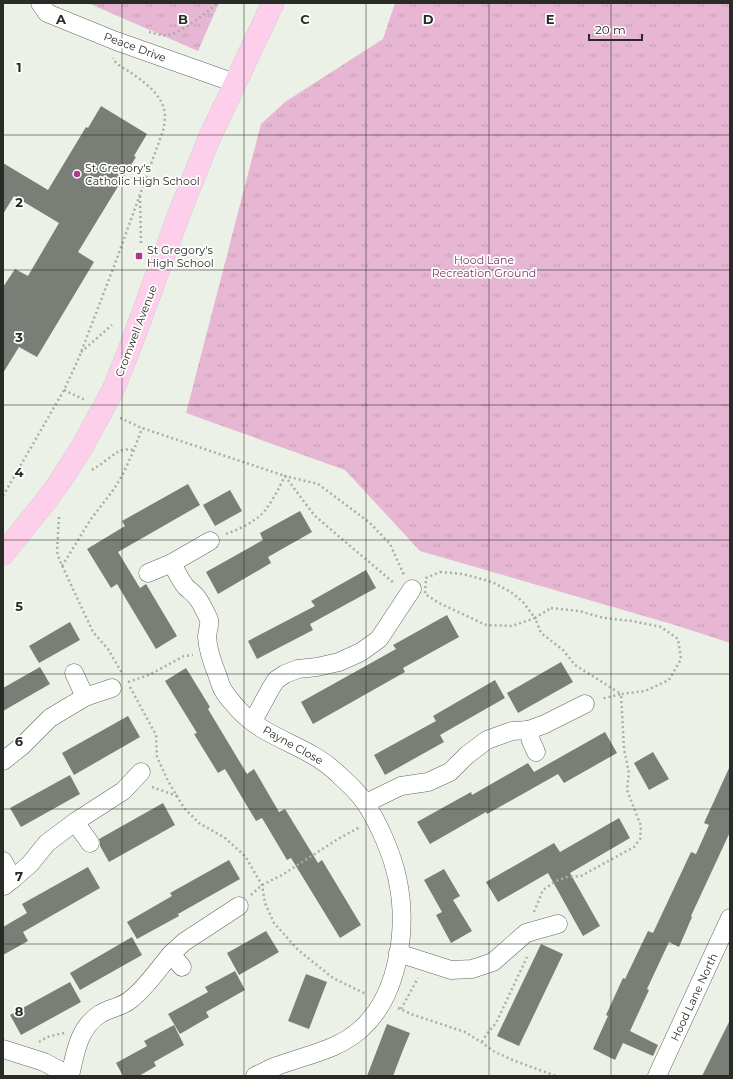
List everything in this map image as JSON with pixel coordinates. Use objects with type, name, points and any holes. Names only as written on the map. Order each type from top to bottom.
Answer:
[{"type":"main road","name":"Cromwell Avenue","points":[[3,554],[59,483],[82,447],[113,390],[131,346],[178,216],[205,147],[273,3]]},
{"type":"street","name":"Peace Drive","points":[[40,3],[47,13],[54,16],[116,41],[236,83]]},
{"type":"street","points":[[148,573],[172,563],[210,541]]},
{"type":"street","name":"Payne Close","points":[[172,563],[185,586],[199,599],[209,620],[207,635],[209,651],[223,689],[239,710],[253,722],[270,734],[308,752],[338,773],[370,811],[391,856],[397,878],[401,913],[401,932],[398,953],[394,973],[387,991],[382,1002],[372,1016],[362,1029],[338,1044],[320,1052],[276,1066],[255,1076]]},
{"type":"street","name":"Payne Close","points":[[253,722],[276,680],[285,674],[298,669],[317,667],[339,662],[361,652],[379,639],[418,592]]},
{"type":"street","points":[[74,673],[85,697]]},
{"type":"street","points":[[3,761],[22,746],[50,718],[85,697],[120,685]]},
{"type":"street","points":[[370,811],[401,786],[428,782],[450,772],[467,755],[487,740],[512,731],[529,730],[545,724],[585,704]]},
{"type":"street","points":[[529,730],[531,741],[536,752]]},
{"type":"street","points":[[3,861],[8,883],[30,864],[47,843],[75,822],[123,791],[137,776]]},
{"type":"street","points":[[75,822],[90,843]]},
{"type":"street","points":[[3,1049],[44,1062],[70,1076],[78,1043],[85,1027],[99,1014],[130,1001],[177,960],[184,942],[238,906]]},
{"type":"street","name":"Hood Lane North","points":[[657,1076],[730,918]]},
{"type":"street","points":[[398,953],[450,970],[472,969],[493,962],[526,933],[558,924]]},
{"type":"path","points":[[144,31],[166,36],[173,34],[200,18],[217,3]]},
{"type":"path","points":[[3,496],[64,390],[116,260],[164,128],[164,110],[159,98],[149,86],[115,62],[112,57],[112,52]]},
{"type":"path","points":[[140,194],[141,244]]},
{"type":"path","points":[[80,353],[112,325]]},
{"type":"path","points":[[64,390],[86,400]]},
{"type":"path","points":[[119,418],[142,428],[285,476],[318,484],[369,522],[390,544],[399,566],[418,592]]},
{"type":"path","points":[[62,567],[91,519],[114,489],[123,474],[142,428]]},
{"type":"path","points":[[91,470],[120,450],[134,450]]},
{"type":"path","points":[[210,541],[258,518],[273,499],[285,476]]},
{"type":"path","points":[[285,476],[314,515],[397,585],[418,592],[486,625],[512,626],[535,618],[550,608],[579,611],[604,618],[632,621],[661,627],[678,640],[681,659],[669,680],[645,691],[621,694],[585,704]]},
{"type":"path","points":[[59,516],[57,551],[62,567],[92,632],[108,649],[120,685],[156,735],[157,757],[168,781],[184,808],[199,823],[225,838],[245,856],[262,885],[265,903],[274,922],[298,950],[333,978],[382,1002],[411,1014],[465,1032],[495,1052],[556,1076]]},
{"type":"path","points":[[418,592],[426,578],[440,572],[463,574],[492,582],[511,592],[523,602],[535,618],[541,633],[563,650],[575,665],[621,694]]},
{"type":"path","points":[[120,685],[149,675],[184,656],[209,651]]},
{"type":"path","points":[[482,1042],[486,1034],[496,1022],[530,951],[526,933],[543,890],[556,881],[567,877],[581,876],[634,847],[640,839],[641,826],[627,790],[630,772],[624,748],[621,694]]},
{"type":"path","points":[[137,776],[177,796]]},
{"type":"path","points":[[262,885],[282,875],[338,839],[370,811]]},
{"type":"path","points":[[401,1009],[426,962]]},
{"type":"green space","points":[[88,3],[219,3],[198,51]]},
{"type":"green space","name":"Hood Lane Recreation Ground","points":[[395,3],[730,3],[730,643],[675,625],[420,551],[345,470],[186,413],[261,124],[285,102],[383,39]]},
{"type":"building","points":[[101,106],[147,134],[134,156],[136,157],[78,252],[94,262],[37,357],[19,347],[3,373],[3,287],[15,269],[28,276],[59,223],[14,196],[3,214],[3,163],[48,190],[86,127],[88,128]]},
{"type":"building","points":[[188,484],[200,505],[118,552],[140,588],[146,584],[177,636],[156,649],[117,584],[111,588],[87,549],[125,526],[122,521]]},
{"type":"building","points":[[230,490],[242,511],[215,526],[203,505]]},
{"type":"building","points":[[300,511],[312,532],[268,557],[271,563],[218,594],[206,572],[263,540],[260,533]]},
{"type":"building","points":[[366,570],[376,588],[310,624],[313,630],[257,659],[248,641],[315,606],[311,601]]},
{"type":"building","points":[[447,615],[459,637],[403,668],[405,672],[313,724],[301,702],[396,649],[393,645]]},
{"type":"building","points":[[70,622],[80,640],[39,663],[29,646]]},
{"type":"building","points":[[561,662],[573,682],[518,713],[507,693]]},
{"type":"building","points":[[40,667],[50,684],[3,711],[3,688]]},
{"type":"building","points":[[186,668],[210,707],[208,709],[247,774],[254,769],[279,812],[285,809],[318,863],[322,860],[361,925],[340,938],[291,858],[287,860],[262,818],[256,821],[225,769],[218,773],[194,734],[197,733],[165,681]]},
{"type":"building","points":[[495,680],[505,698],[440,735],[444,742],[385,775],[374,755],[436,721],[433,716]]},
{"type":"building","points":[[128,716],[140,737],[74,775],[62,753]]},
{"type":"building","points":[[605,732],[617,753],[564,783],[558,774],[487,814],[486,812],[430,844],[417,822],[471,792],[472,795],[528,763],[534,772]]},
{"type":"building","points":[[653,752],[669,779],[649,790],[634,763]]},
{"type":"building","points":[[730,766],[730,832],[691,916],[692,917],[679,947],[669,942],[647,989],[649,990],[630,1031],[658,1045],[653,1056],[623,1043],[615,1060],[593,1049],[608,1016],[606,1015],[623,978],[625,979],[648,931],[653,933],[691,852],[696,854],[709,825],[704,823]]},
{"type":"building","points":[[70,775],[80,794],[21,827],[10,808]]},
{"type":"building","points":[[163,803],[175,825],[109,862],[100,846],[99,839]]},
{"type":"building","points":[[619,818],[630,838],[570,873],[600,926],[583,936],[548,873],[498,902],[486,882],[554,843],[560,852]]},
{"type":"building","points":[[229,860],[240,879],[178,914],[179,916],[137,939],[127,922],[172,896],[170,893]]},
{"type":"building","points":[[88,867],[100,888],[23,932],[28,941],[3,955],[3,927],[27,913],[22,904]]},
{"type":"building","points":[[444,869],[460,896],[453,900],[472,931],[451,943],[436,915],[442,912],[424,880]]},
{"type":"building","points":[[266,931],[279,952],[239,975],[227,953]]},
{"type":"building","points":[[132,937],[142,955],[80,990],[70,973]]},
{"type":"building","points":[[541,944],[563,954],[519,1046],[497,1036]]},
{"type":"building","points":[[235,971],[245,990],[206,1012],[209,1017],[180,1034],[168,1014],[208,992],[205,987]]},
{"type":"building","points":[[306,974],[327,982],[309,1029],[288,1021]]},
{"type":"building","points":[[70,982],[81,1002],[21,1035],[10,1015]]},
{"type":"building","points":[[730,1020],[730,1076],[702,1076]]},
{"type":"building","points":[[387,1024],[410,1033],[393,1076],[367,1076]]},
{"type":"building","points":[[174,1025],[184,1045],[154,1062],[156,1066],[139,1076],[123,1076],[116,1063],[147,1046],[144,1041]]},
{"type":"place","name":"St Gregory's Catholic High School","points":[[77,174]]},
{"type":"place","name":"St Gregory's High School","points":[[139,256]]}]
